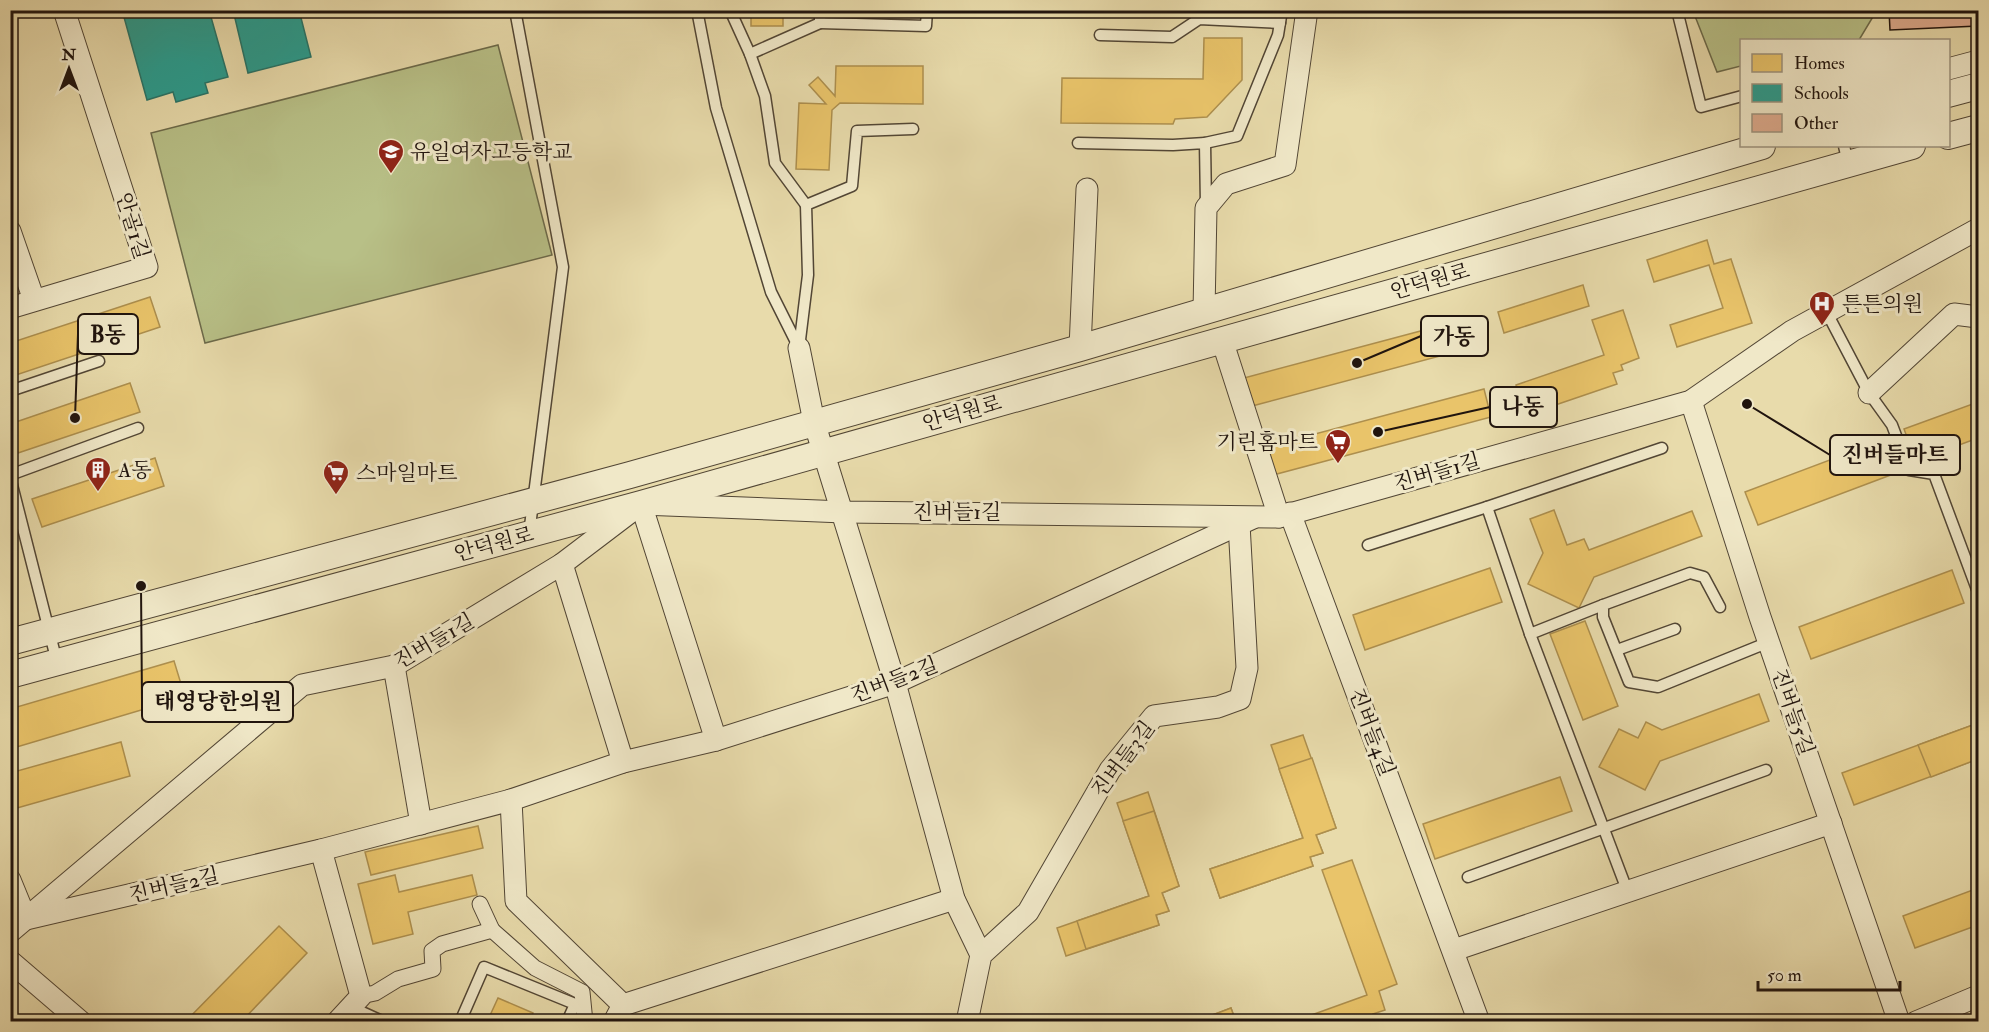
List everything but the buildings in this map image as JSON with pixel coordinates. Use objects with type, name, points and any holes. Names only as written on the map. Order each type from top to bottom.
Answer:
[{"type":"street","name":"안골1길","points":[[10,308],[147,267],[64,10]]},
{"type":"street","points":[[1204,312],[1206,208],[1226,184],[1285,165],[1306,10]]},
{"type":"street","points":[[1950,69],[1978,62]]},
{"type":"street","points":[[1950,93],[1978,86]]},
{"type":"street","points":[[1950,135],[1978,128]]},
{"type":"street","name":"안덕원로","points":[[10,642],[533,501],[1080,348],[1759,147]]},
{"type":"street","name":"안덕원로","points":[[10,675],[641,504],[1222,340],[1846,154],[1904,147]]},
{"type":"street","points":[[1080,348],[1087,189]]},
{"type":"street","name":"진버들1길","points":[[18,926],[302,685],[394,666],[562,564],[641,504],[844,512],[1277,515],[1691,401],[1792,330],[1978,229]]},
{"type":"street","points":[[10,231],[34,300]]},
{"type":"street","points":[[1869,393],[1954,314],[1978,317]]},
{"type":"street","name":"진버들4길","points":[[1222,340],[1277,515],[1454,950],[1479,1022]]},
{"type":"street","points":[[799,348],[814,422],[844,512],[895,683],[954,899],[981,955],[967,1022]]},
{"type":"street","name":"진버들5길","points":[[1691,401],[1769,642],[1899,1022]]},
{"type":"street","points":[[641,504],[716,740]]},
{"type":"street","name":"진버들2길","points":[[18,926],[511,800],[623,762],[716,740],[895,683],[1239,525],[1277,515]]},
{"type":"street","name":"진버들3길","points":[[981,955],[1028,912],[1110,770],[1154,716],[1218,707],[1240,699],[1247,668],[1239,525]]},
{"type":"street","points":[[562,564],[623,762]]},
{"type":"street","points":[[394,666],[421,824]]},
{"type":"street","points":[[511,800],[516,901],[619,1013],[954,899]]},
{"type":"street","points":[[1454,950],[1626,890],[1831,823]]},
{"type":"street","points":[[321,850],[350,1008],[398,979],[433,969],[432,951],[442,944],[492,930]]},
{"type":"street","points":[[10,880],[18,926]]},
{"type":"street","points":[[480,904],[492,930],[535,968],[582,992],[585,1022]]},
{"type":"street","points":[[10,961],[81,1022]]},
{"type":"street","points":[[1916,1022],[1978,996]]},
{"type":"lane","points":[[515,10],[563,267],[529,534]]},
{"type":"lane","points":[[697,10],[716,108],[748,216],[771,292],[799,348]]},
{"type":"lane","points":[[730,10],[750,54],[765,96],[775,163],[806,205],[808,275],[799,348]]},
{"type":"lane","points":[[820,10],[820,23]]},
{"type":"lane","points":[[750,54],[820,23],[926,26],[927,10]]},
{"type":"lane","points":[[1078,143],[1173,145],[1237,136],[1278,36],[1282,10]]},
{"type":"lane","points":[[1677,10],[1701,107],[1740,97]]},
{"type":"lane","points":[[1100,35],[1172,37],[1199,19],[1280,23]]},
{"type":"lane","points":[[806,205],[852,186],[857,130],[913,129]]},
{"type":"lane","points":[[1205,142],[1206,208]]},
{"type":"lane","points":[[1826,311],[1869,393],[1892,425],[1909,470],[1934,474],[1978,591]]},
{"type":"lane","points":[[10,391],[99,361]]},
{"type":"lane","points":[[57,662],[10,476],[138,428]]},
{"type":"lane","points":[[1368,545],[1662,448]]},
{"type":"lane","points":[[1487,507],[1530,634],[1626,890]]},
{"type":"lane","points":[[1530,634],[1690,573],[1704,577],[1720,607]]},
{"type":"lane","points":[[1603,605],[1604,617],[1629,682],[1658,687],[1769,642]]},
{"type":"lane","points":[[1617,650],[1675,629]]},
{"type":"lane","points":[[1468,876],[1766,770]]},
{"type":"lane","points":[[459,1022],[484,967],[574,1004],[567,1022]]},
{"type":"lane","points":[[350,1008],[384,1022]]},
{"type":"green space","points":[[1877,10],[1860,39],[1740,39],[1740,66],[1717,72],[1693,11]]},
{"type":"green space","points":[[498,45],[552,255],[205,343],[151,133]]},
{"type":"place","name":"유일여자고등학교","points":[[391,175]]},
{"type":"place","name":"튼튼의원","points":[[1822,327]]},
{"type":"place","name":"가동","points":[[1357,363]]},
{"type":"place","name":"진버들마트","points":[[1747,404]]},
{"type":"place","name":"B동","points":[[75,418]]},
{"type":"place","name":"나동","points":[[1378,432]]},
{"type":"place","name":"기린홈마트","points":[[1338,465]]},
{"type":"place","name":"A동","points":[[98,493]]},
{"type":"place","name":"스마일마트","points":[[336,496]]},
{"type":"place","name":"태영당한의원","points":[[141,586]]}]
